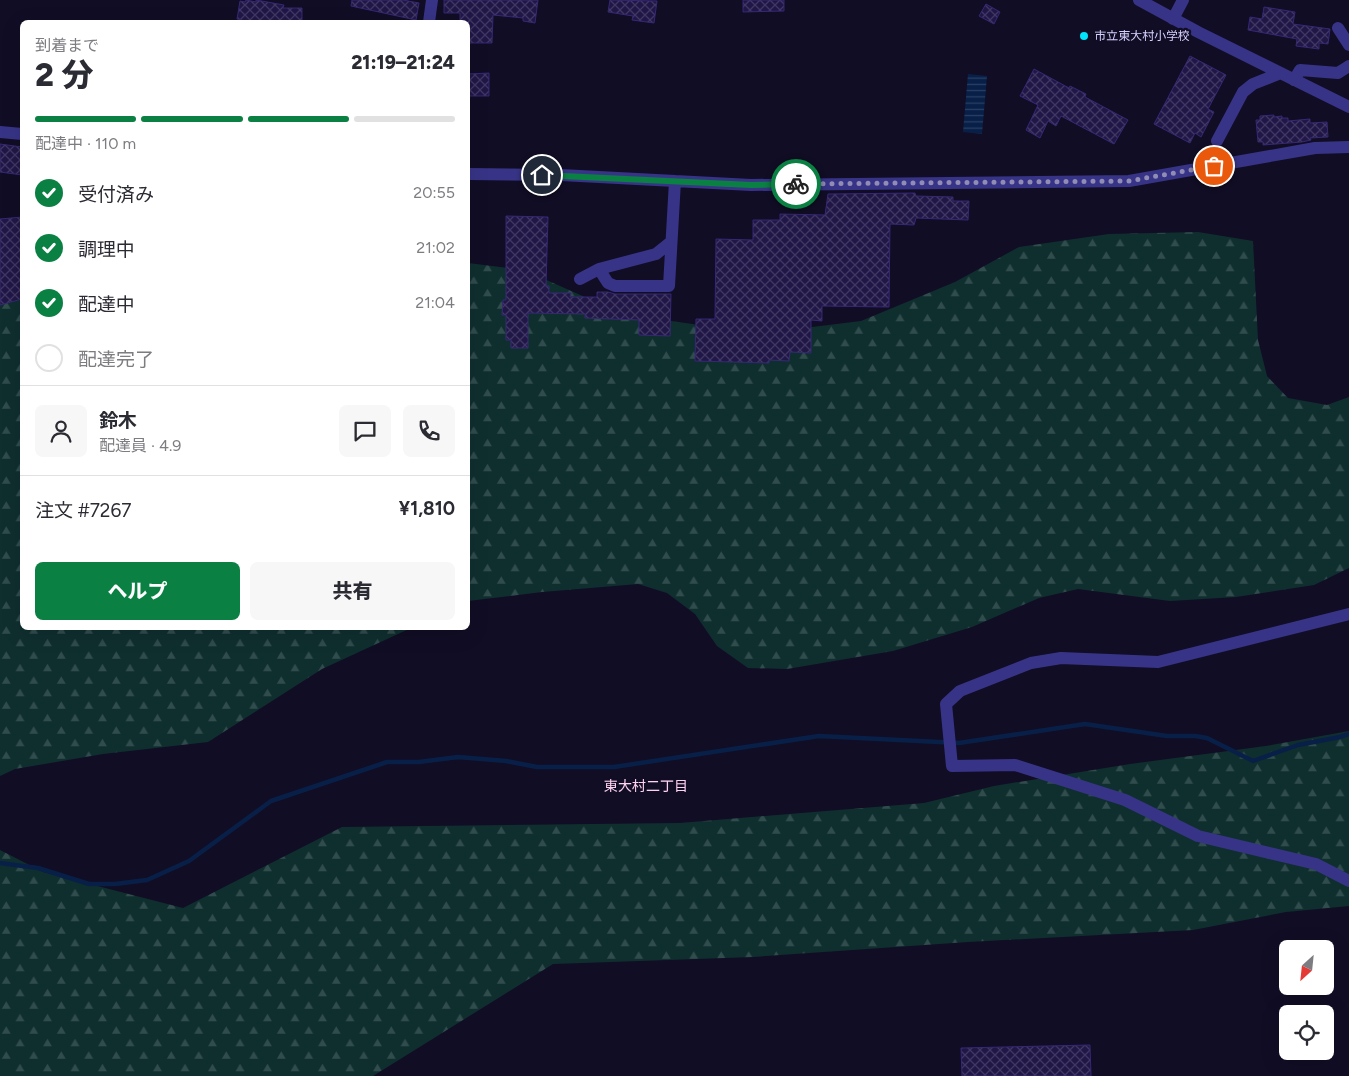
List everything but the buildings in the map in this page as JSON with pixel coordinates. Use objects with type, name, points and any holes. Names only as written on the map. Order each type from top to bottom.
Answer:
[{"type":"street","points":[[429,20],[432,0]]},
{"type":"street","points":[[1139,0],[1349,107]]},
{"type":"street","points":[[1174,19],[1183,0]]},
{"type":"street","points":[[1338,28],[1349,45]]},
{"type":"street","points":[[1294,80],[1300,70],[1338,73],[1349,66]]},
{"type":"street","points":[[1217,141],[1243,92],[1253,84],[1281,73]]},
{"type":"street","points":[[0,132],[20,134]]},
{"type":"street","points":[[470,174],[561,175],[751,185],[1129,181],[1315,148],[1349,147]]},
{"type":"street","points":[[598,269],[608,283],[615,286],[669,286],[675,181]]},
{"type":"street","points":[[580,280],[598,269],[656,254],[671,242]]},
{"type":"street","points":[[1349,614],[1158,662],[1062,658],[1031,663],[960,691],[946,704],[952,766],[1015,765],[1125,800],[1198,836],[1316,864],[1349,881]]},
{"type":"green space","points":[[1198,232],[1253,241],[1258,340],[1267,376],[1288,398],[1327,405],[1349,397],[1349,568],[1314,585],[1236,597],[1170,601],[1078,589],[1039,598],[972,627],[893,651],[787,669],[748,668],[717,646],[695,614],[667,593],[638,584],[542,592],[470,601],[470,263],[524,270],[623,314],[713,327],[804,328],[861,321],[955,282],[1019,247],[1109,234]]},
{"type":"green space","points":[[20,274],[20,630],[407,630],[322,669],[208,742],[103,754],[15,769],[0,776],[0,277]]},
{"type":"green space","points":[[1349,731],[1349,906],[1286,912],[1193,930],[968,942],[753,957],[553,964],[373,1076],[0,1076],[0,850],[43,872],[183,908],[342,827],[680,823],[924,803],[994,786],[1130,764],[1266,746]]},
{"type":"water","points":[[968,74],[987,76],[982,134],[963,132]]},
{"type":"waterway","points":[[0,863],[38,868],[89,884],[115,884],[147,880],[189,861],[271,801],[387,762],[419,762],[458,757],[506,761],[537,767],[614,767],[819,736],[959,743],[1085,724],[1167,736],[1207,738],[1253,761],[1298,745],[1349,734]]},
{"type":"way so far","points":[[796,184],[1129,181],[1214,166]]},
{"type":"place","name":"市立東大村小学校","points":[[1084,36]]},
{"type":"district","name":"東大村二丁目","points":[[646,786]]},
{"type":"route","points":[[542,175],[751,185],[796,184]]}]
